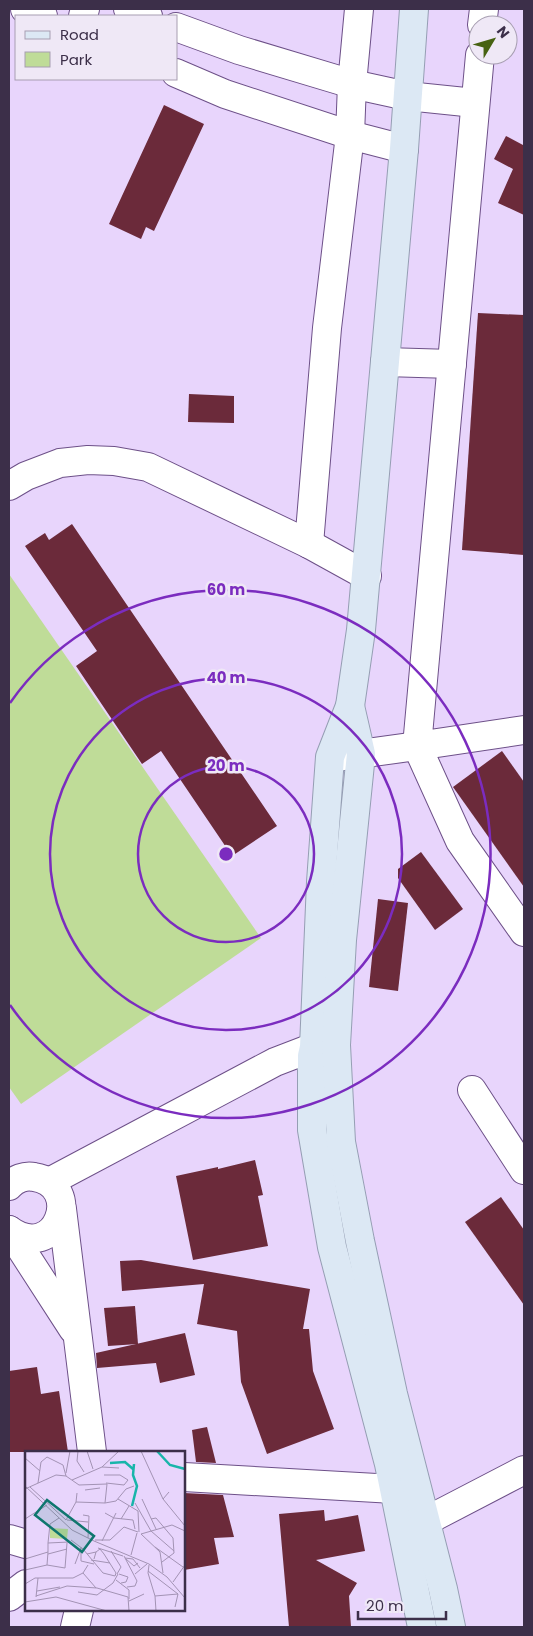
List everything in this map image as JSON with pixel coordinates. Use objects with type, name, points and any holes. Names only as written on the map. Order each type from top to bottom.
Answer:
[{"type":"main road","points":[[414,9],[404,149],[367,576],[350,706],[330,757],[321,882],[325,1046],[360,1241],[393,1394],[414,1526],[422,1627]]},
{"type":"main road","points":[[350,706],[361,754],[342,940],[325,1046],[312,1056],[312,1130],[332,1247],[394,1489],[444,1589],[451,1627]]},
{"type":"street","points":[[25,9],[40,15]]},
{"type":"street","points":[[128,9],[145,15]]},
{"type":"street","points":[[309,544],[327,328],[350,134],[352,84],[359,9]]},
{"type":"street","points":[[178,28],[239,50],[352,84],[407,96],[476,103]]},
{"type":"street","points":[[479,65],[417,746],[460,841],[524,932]]},
{"type":"street","points":[[178,74],[225,94],[350,134],[404,149]]},
{"type":"street","points":[[385,362],[452,364]]},
{"type":"street","points":[[9,486],[26,476],[60,463],[88,460],[114,461],[148,467],[309,544],[367,576]]},
{"type":"street","points":[[330,757],[524,730]]},
{"type":"street","points":[[49,1182],[275,1062],[325,1046]]},
{"type":"street","points":[[472,1090],[524,1170]]},
{"type":"street","points":[[9,1186],[20,1178],[30,1176],[49,1182],[58,1194],[62,1209],[92,1451]]},
{"type":"street","points":[[9,1230],[17,1235],[37,1238],[54,1228],[60,1219],[62,1209]]},
{"type":"street","points":[[9,1230],[77,1336]]},
{"type":"street","points":[[414,1526],[524,1470]]},
{"type":"street","points":[[185,1477],[394,1489]]},
{"type":"street","points":[[9,1539],[25,1544]]},
{"type":"street","points":[[9,1597],[25,1585]]},
{"type":"street","points":[[75,1627],[79,1611]]},
{"type":"green space","points":[[9,574],[261,938],[21,1104],[9,1087]]},
{"type":"building","points":[[164,105],[204,124],[154,231],[146,227],[141,239],[109,224]]},
{"type":"building","points":[[506,136],[523,145],[524,143],[524,215],[498,203],[513,169],[494,159]]},
{"type":"building","points":[[478,313],[524,315],[524,555],[462,550]]},
{"type":"building","points":[[189,394],[234,396],[234,423],[188,422]]},
{"type":"building","points":[[72,524],[277,826],[232,856],[161,751],[142,764],[76,666],[97,651],[25,546],[45,533],[49,540]]},
{"type":"building","points":[[502,751],[524,782],[524,887],[453,787]]},
{"type":"building","points":[[421,852],[463,909],[435,930],[398,878],[398,869]]},
{"type":"building","points":[[378,899],[408,903],[398,991],[369,987]]},
{"type":"building","points":[[255,1160],[263,1195],[258,1196],[268,1246],[193,1260],[176,1176]]},
{"type":"building","points":[[501,1197],[524,1230],[524,1305],[465,1222]]},
{"type":"building","points":[[141,1260],[310,1289],[303,1329],[309,1329],[313,1371],[334,1429],[267,1454],[241,1382],[237,1331],[197,1324],[204,1284],[122,1291],[120,1261]]},
{"type":"building","points":[[135,1306],[138,1344],[108,1346],[104,1308]]},
{"type":"building","points":[[185,1333],[195,1375],[160,1383],[156,1363],[97,1368],[96,1353]]},
{"type":"building","points":[[37,1367],[41,1394],[59,1391],[68,1451],[9,1452],[9,1371]]},
{"type":"building","points":[[207,1427],[216,1463],[196,1462],[192,1430]]},
{"type":"building","points":[[185,1493],[223,1495],[234,1537],[214,1538],[219,1564],[185,1570]]},
{"type":"building","points":[[324,1510],[325,1521],[358,1515],[365,1551],[316,1560],[357,1583],[349,1596],[351,1627],[289,1627],[279,1514]]}]
